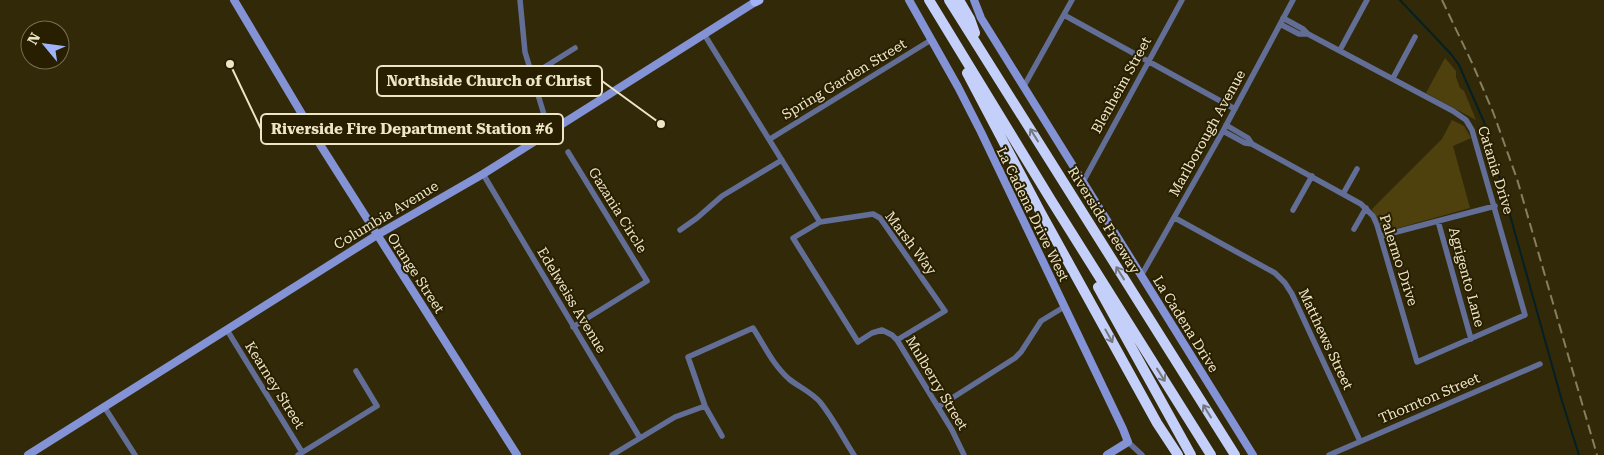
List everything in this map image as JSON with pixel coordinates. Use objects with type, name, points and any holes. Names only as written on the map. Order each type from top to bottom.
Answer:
[{"type":"highway","points":[[929,0],[1051,200],[1211,455]]},
{"type":"highway","points":[[929,0],[1027,187],[1157,423],[1178,455]]},
{"type":"highway","name":"Riverside Freeway","points":[[949,0],[1235,454]]},
{"type":"highway","points":[[959,0],[970,19],[983,55]]},
{"type":"highway","points":[[1051,200],[1191,455]]},
{"type":"main road","name":"Orange Street","points":[[234,0],[321,146],[517,455]]},
{"type":"main road","name":"La Cadena Drive West","points":[[909,0],[958,86],[978,126],[1128,442]]},
{"type":"main road","name":"La Cadena Drive","points":[[974,0],[981,18],[1253,455]]},
{"type":"main road","name":"Columbia Avenue","points":[[28,455],[377,235],[483,174],[756,1]]},
{"type":"main road","points":[[1107,455],[1128,442]]},
{"type":"street","points":[[520,0],[525,52],[549,131]]},
{"type":"street","points":[[1024,86],[1072,0]]},
{"type":"street","name":"Blenheim Street","points":[[1083,182],[1182,0]]},
{"type":"street","name":"Marlborough Avenue","points":[[1141,276],[1223,131],[1293,0]]},
{"type":"street","points":[[1340,50],[1367,0]]},
{"type":"street","points":[[1064,15],[1234,109]]},
{"type":"street","name":"Catania Drive","points":[[1281,21],[1303,29],[1308,34],[1453,111],[1466,120],[1472,130],[1525,315],[1471,339]]},
{"type":"street","points":[[704,34],[820,222]]},
{"type":"street","points":[[1393,78],[1415,37]]},
{"type":"street","name":"Spring Garden Street","points":[[770,139],[931,40]]},
{"type":"street","points":[[532,75],[575,48]]},
{"type":"street","name":"Palermo Drive","points":[[1226,125],[1248,138],[1252,144]]},
{"type":"street","name":"Palermo Drive","points":[[1223,131],[1312,176],[1366,208],[1373,216],[1381,236],[1416,362],[1471,339]]},
{"type":"street","name":"Gazania Circle","points":[[568,152],[648,281],[573,327]]},
{"type":"street","points":[[680,230],[722,196],[782,160]]},
{"type":"street","points":[[1343,194],[1357,168]]},
{"type":"street","name":"Edelweiss Avenue","points":[[483,174],[640,438]]},
{"type":"street","points":[[1293,210],[1312,176]]},
{"type":"street","points":[[1381,236],[1494,206]]},
{"type":"street","points":[[1354,229],[1366,208]]},
{"type":"street","name":"Marsh Way","points":[[793,238],[820,222],[872,214],[880,218],[945,311],[897,340]]},
{"type":"street","name":"Matthews Street","points":[[1175,218],[1275,273],[1285,283],[1292,294],[1360,441]]},
{"type":"street","name":"Agrigento Lane","points":[[1438,221],[1471,339]]},
{"type":"street","name":"Mulberry Street","points":[[793,238],[858,342],[872,333],[882,330],[897,340],[952,430],[964,455]]},
{"type":"street","points":[[938,407],[1015,358],[1041,321],[1064,307]]},
{"type":"street","points":[[722,436],[705,406],[688,357],[753,328],[782,372],[812,395],[825,409],[854,455]]},
{"type":"street","name":"Kearney Street","points":[[227,330],[300,454]]},
{"type":"street","name":"Thornton Street","points":[[1329,455],[1344,452],[1360,441],[1540,364]]},
{"type":"street","points":[[300,454],[377,406],[356,371]]},
{"type":"street","points":[[612,455],[675,417],[705,406]]},
{"type":"street","points":[[105,408],[136,455]]},
{"type":"street","points":[[1128,442],[1142,455]]},
{"type":"shaded area","points":[[1445,58],[1456,71],[1460,88],[1464,91],[1476,120],[1426,93]]},
{"type":"shaded area","points":[[1452,120],[1464,126],[1471,138],[1453,146],[1470,208],[1384,232],[1372,209],[1442,139]]},
{"type":"waterway","points":[[1400,0],[1459,65],[1484,122],[1562,401],[1579,455]]},
{"type":"railway","points":[[1442,0],[1493,112],[1517,179],[1597,455]]},
{"type":"place","name":"Riverside Fire Department Station #6","points":[[230,64]]},
{"type":"place","name":"Northside Church of Christ","points":[[661,124]]}]
